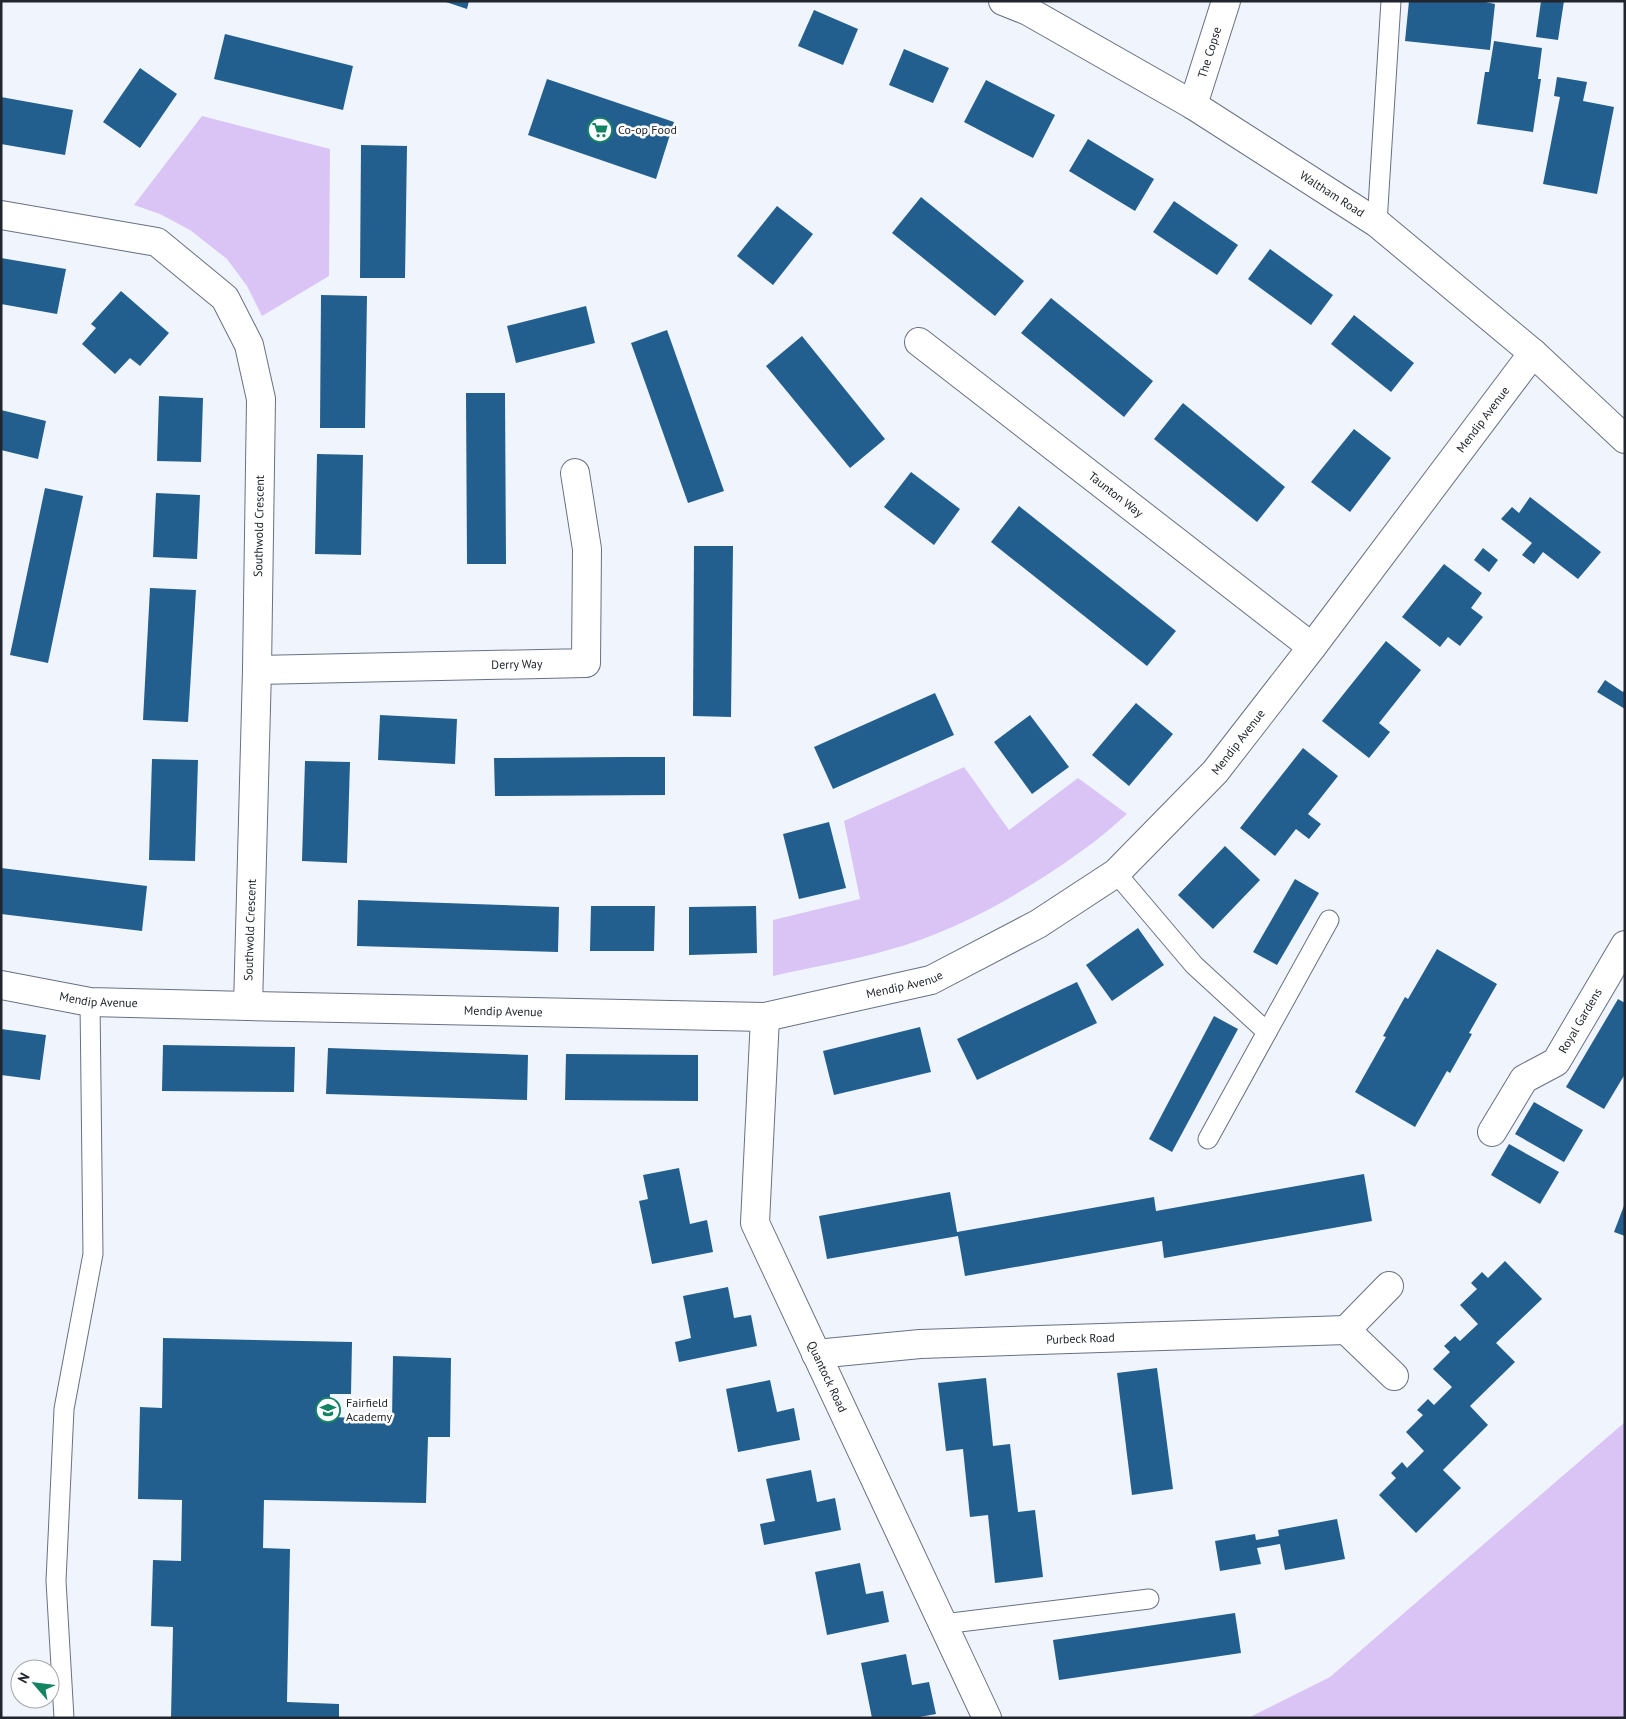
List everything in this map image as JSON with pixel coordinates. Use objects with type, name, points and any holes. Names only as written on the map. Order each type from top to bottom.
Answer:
[{"type":"street","name":"Waltham Road","points":[[1003,1],[1028,11],[1194,105],[1377,223],[1533,353],[1625,439]]},
{"type":"street","name":"The Copse","points":[[1194,105],[1226,1]]},
{"type":"street","name":"Southwold Crescent","points":[[1,215],[157,242],[225,298],[249,345],[261,399],[257,670],[248,1006]]},
{"type":"street","name":"Taunton Way","points":[[919,342],[1312,646]]},
{"type":"street","name":"Mendip Avenue","points":[[1,985],[90,1002],[765,1016],[931,980],[1038,924],[1116,873],[1215,772],[1533,353]]},
{"type":"street","name":"Derry Way","points":[[257,670],[586,663],[587,549],[575,473]]},
{"type":"street","name":"Royal Gardens","points":[[1492,1132],[1524,1079],[1556,1062],[1625,945]]},
{"type":"street","name":"Quantock Road","points":[[765,1016],[755,1223],[987,1718]]},
{"type":"street","points":[[1389,1286],[1346,1330],[1394,1376]]},
{"type":"street","name":"Purbeck Road","points":[[816,1354],[920,1344],[1346,1330]]},
{"type":"lane","points":[[1377,223],[1391,1]]},
{"type":"lane","points":[[1116,873],[1194,965],[1267,1032]]},
{"type":"lane","points":[[1208,1139],[1329,920]]},
{"type":"lane","points":[[64,1718],[56,1581],[64,1408],[93,1254],[90,1002]]},
{"type":"lane","points":[[943,1624],[1149,1599]]},
{"type":"shaded area","points":[[202,116],[330,149],[329,276],[262,316],[247,286],[227,259],[190,230],[160,214],[134,205]]},
{"type":"shaded area","points":[[964,767],[1009,830],[1078,778],[1127,814],[1061,866],[990,909],[965,921],[914,942],[888,950],[773,976],[773,920],[860,899],[844,821]]},
{"type":"shaded area","points":[[1625,1422],[1625,1718],[1248,1718],[1330,1677]]},
{"type":"building","points":[[443,1],[469,1],[467,9]]},
{"type":"building","points":[[1409,1],[1481,1],[1495,4],[1490,50],[1405,41]]},
{"type":"building","points":[[1541,1],[1564,1],[1558,40],[1536,37]]},
{"type":"building","points":[[814,10],[858,29],[843,65],[798,46]]},
{"type":"building","points":[[225,34],[353,66],[343,110],[214,79]]},
{"type":"building","points":[[1494,41],[1542,48],[1538,79],[1541,79],[1533,132],[1477,124],[1485,72],[1489,72]]},
{"type":"building","points":[[904,49],[949,68],[933,103],[889,85]]},
{"type":"building","points":[[140,68],[177,94],[140,148],[103,122]]},
{"type":"building","points":[[1557,77],[1587,82],[1583,101],[1614,107],[1597,194],[1543,184],[1560,97],[1554,96]]},
{"type":"building","points":[[547,79],[674,122],[656,179],[528,135]]},
{"type":"building","points":[[986,80],[1055,115],[1033,158],[964,122]]},
{"type":"building","points":[[1,97],[73,110],[65,155],[1,144]]},
{"type":"building","points":[[1088,139],[1154,179],[1135,211],[1069,171]]},
{"type":"building","points":[[361,145],[407,146],[405,278],[360,278]]},
{"type":"building","points":[[921,197],[1024,281],[995,316],[892,233]]},
{"type":"building","points":[[1174,201],[1238,245],[1217,275],[1153,232]]},
{"type":"building","points":[[777,206],[813,234],[773,285],[737,256]]},
{"type":"building","points":[[1270,249],[1333,295],[1311,325],[1248,279]]},
{"type":"building","points":[[1,258],[66,269],[57,314],[1,304]]},
{"type":"building","points":[[121,291],[169,333],[140,366],[130,358],[115,374],[82,344],[96,328],[91,324]]},
{"type":"building","points":[[321,295],[367,296],[365,428],[320,428]]},
{"type":"building","points":[[1051,298],[1153,381],[1124,417],[1021,333]]},
{"type":"building","points":[[586,306],[595,343],[516,363],[507,326]]},
{"type":"building","points":[[1354,315],[1414,363],[1391,392],[1331,344]]},
{"type":"building","points":[[667,330],[724,491],[688,503],[631,343]]},
{"type":"building","points":[[802,336],[885,439],[850,468],[766,366]]},
{"type":"building","points":[[466,393],[505,393],[506,564],[467,564]]},
{"type":"building","points":[[159,396],[203,398],[201,462],[157,461]]},
{"type":"building","points":[[1183,403],[1285,487],[1257,522],[1154,439]]},
{"type":"building","points":[[1,410],[46,421],[38,459],[1,450]]},
{"type":"building","points":[[1354,429],[1391,458],[1350,512],[1311,482]]},
{"type":"building","points":[[317,454],[363,455],[361,555],[315,554]]},
{"type":"building","points":[[911,472],[960,509],[934,545],[884,507]]},
{"type":"building","points":[[45,488],[83,496],[48,663],[10,655]]},
{"type":"building","points":[[156,493],[200,495],[197,559],[153,557]]},
{"type":"building","points":[[1530,497],[1601,552],[1578,579],[1543,552],[1534,564],[1522,555],[1532,543],[1501,519],[1512,507],[1519,513]]},
{"type":"building","points":[[1019,506],[1176,631],[1147,666],[991,542]]},
{"type":"building","points":[[694,546],[733,546],[731,717],[693,716]]},
{"type":"building","points":[[1483,548],[1498,560],[1489,572],[1474,560]]},
{"type":"building","points":[[1444,564],[1482,593],[1471,608],[1483,617],[1460,646],[1448,637],[1440,647],[1402,617]]},
{"type":"building","points":[[150,588],[196,590],[188,722],[143,720]]},
{"type":"building","points":[[1386,641],[1421,670],[1379,723],[1390,732],[1369,758],[1322,721]]},
{"type":"building","points":[[1605,680],[1623,692],[1625,689],[1625,709],[1597,692]]},
{"type":"building","points":[[935,693],[954,735],[833,789],[814,747]]},
{"type":"building","points":[[1136,703],[1173,734],[1129,786],[1092,755]]},
{"type":"building","points":[[380,715],[457,719],[455,764],[378,760]]},
{"type":"building","points":[[1030,715],[1069,767],[1032,794],[994,742]]},
{"type":"building","points":[[1303,748],[1338,776],[1308,814],[1321,824],[1309,839],[1296,829],[1275,856],[1240,828]]},
{"type":"building","points":[[665,757],[665,795],[495,796],[494,758]]},
{"type":"building","points":[[152,759],[198,760],[195,861],[149,860]]},
{"type":"building","points":[[305,761],[350,762],[347,863],[302,861]]},
{"type":"building","points":[[829,822],[846,888],[799,899],[783,834]]},
{"type":"building","points":[[1225,846],[1260,880],[1213,929],[1178,895]]},
{"type":"building","points":[[1,868],[147,886],[142,931],[1,914]]},
{"type":"building","points":[[1295,879],[1319,893],[1277,965],[1253,952]]},
{"type":"building","points":[[358,900],[559,907],[558,952],[357,946]]},
{"type":"building","points":[[591,906],[655,906],[654,951],[590,951]]},
{"type":"building","points":[[756,906],[757,953],[689,955],[689,907]]},
{"type":"building","points":[[1138,928],[1164,965],[1112,1001],[1086,965]]},
{"type":"building","points":[[1437,949],[1497,984],[1469,1033],[1472,1034],[1450,1073],[1447,1071],[1415,1127],[1355,1092],[1386,1037],[1383,1036],[1405,997],[1408,999]]},
{"type":"building","points":[[1077,982],[1097,1023],[977,1080],[957,1039]]},
{"type":"building","points":[[1618,999],[1625,1003],[1625,1074],[1604,1109],[1566,1087]]},
{"type":"building","points":[[1214,1016],[1238,1029],[1172,1152],[1149,1139]]},
{"type":"building","points":[[920,1027],[931,1072],[834,1095],[823,1051]]},
{"type":"building","points":[[1,1029],[46,1035],[40,1080],[1,1075]]},
{"type":"building","points":[[163,1045],[295,1047],[294,1092],[162,1091]]},
{"type":"building","points":[[328,1048],[528,1055],[527,1100],[326,1094]]},
{"type":"building","points":[[566,1054],[698,1055],[698,1101],[565,1100]]},
{"type":"building","points":[[1534,1102],[1583,1130],[1564,1162],[1515,1134]]},
{"type":"building","points":[[1509,1144],[1559,1172],[1540,1204],[1491,1175]]},
{"type":"building","points":[[679,1168],[690,1224],[707,1220],[713,1252],[652,1264],[639,1201],[648,1199],[643,1175]]},
{"type":"building","points":[[1364,1174],[1372,1221],[1164,1258],[1162,1241],[965,1276],[958,1236],[827,1259],[819,1216],[950,1192],[957,1232],[1154,1197],[1156,1211]]},
{"type":"building","points":[[1625,1203],[1625,1236],[1614,1232]]},
{"type":"building","points":[[1505,1261],[1542,1299],[1496,1343],[1515,1362],[1470,1406],[1488,1425],[1443,1470],[1461,1488],[1416,1533],[1379,1495],[1396,1478],[1391,1473],[1402,1462],[1407,1468],[1424,1451],[1406,1432],[1423,1415],[1417,1410],[1428,1399],[1434,1405],[1452,1387],[1433,1369],[1450,1352],[1444,1346],[1455,1336],[1460,1341],[1478,1324],[1460,1305],[1477,1289],[1471,1283],[1482,1272],[1488,1278]]},
{"type":"building","points":[[728,1287],[734,1318],[751,1315],[757,1346],[679,1362],[675,1342],[691,1338],[683,1296]]},
{"type":"building","points":[[163,1338],[352,1342],[351,1394],[330,1394],[329,1417],[392,1419],[393,1356],[451,1358],[450,1437],[428,1437],[426,1503],[264,1500],[263,1548],[290,1549],[287,1702],[339,1704],[339,1718],[171,1718],[173,1627],[151,1626],[153,1560],[181,1561],[182,1500],[138,1499],[140,1407],[162,1408]]},
{"type":"building","points":[[1157,1368],[1173,1489],[1132,1495],[1117,1373]]},
{"type":"building","points":[[986,1378],[993,1446],[1010,1444],[1018,1512],[1035,1510],[1043,1577],[995,1583],[988,1515],[970,1517],[963,1449],[946,1451],[938,1383]]},
{"type":"building","points":[[770,1380],[777,1412],[794,1408],[800,1440],[738,1452],[726,1389]]},
{"type":"building","points":[[811,1470],[817,1502],[835,1498],[841,1530],[764,1545],[760,1524],[775,1521],[766,1479]]},
{"type":"building","points":[[1337,1519],[1345,1559],[1285,1570],[1280,1544],[1257,1548],[1261,1564],[1220,1571],[1215,1541],[1255,1534],[1256,1540],[1279,1536],[1278,1530]]},
{"type":"building","points":[[860,1563],[866,1594],[883,1591],[889,1622],[827,1635],[815,1572]]},
{"type":"building","points":[[1235,1613],[1241,1653],[1059,1680],[1053,1640]]},
{"type":"building","points":[[906,1654],[912,1685],[929,1682],[936,1714],[914,1718],[872,1718],[861,1663]]},
{"type":"place","name":"Co-op Food","points":[[600,130]]},
{"type":"place","name":"Fairfield Academy","points":[[328,1410]]}]
